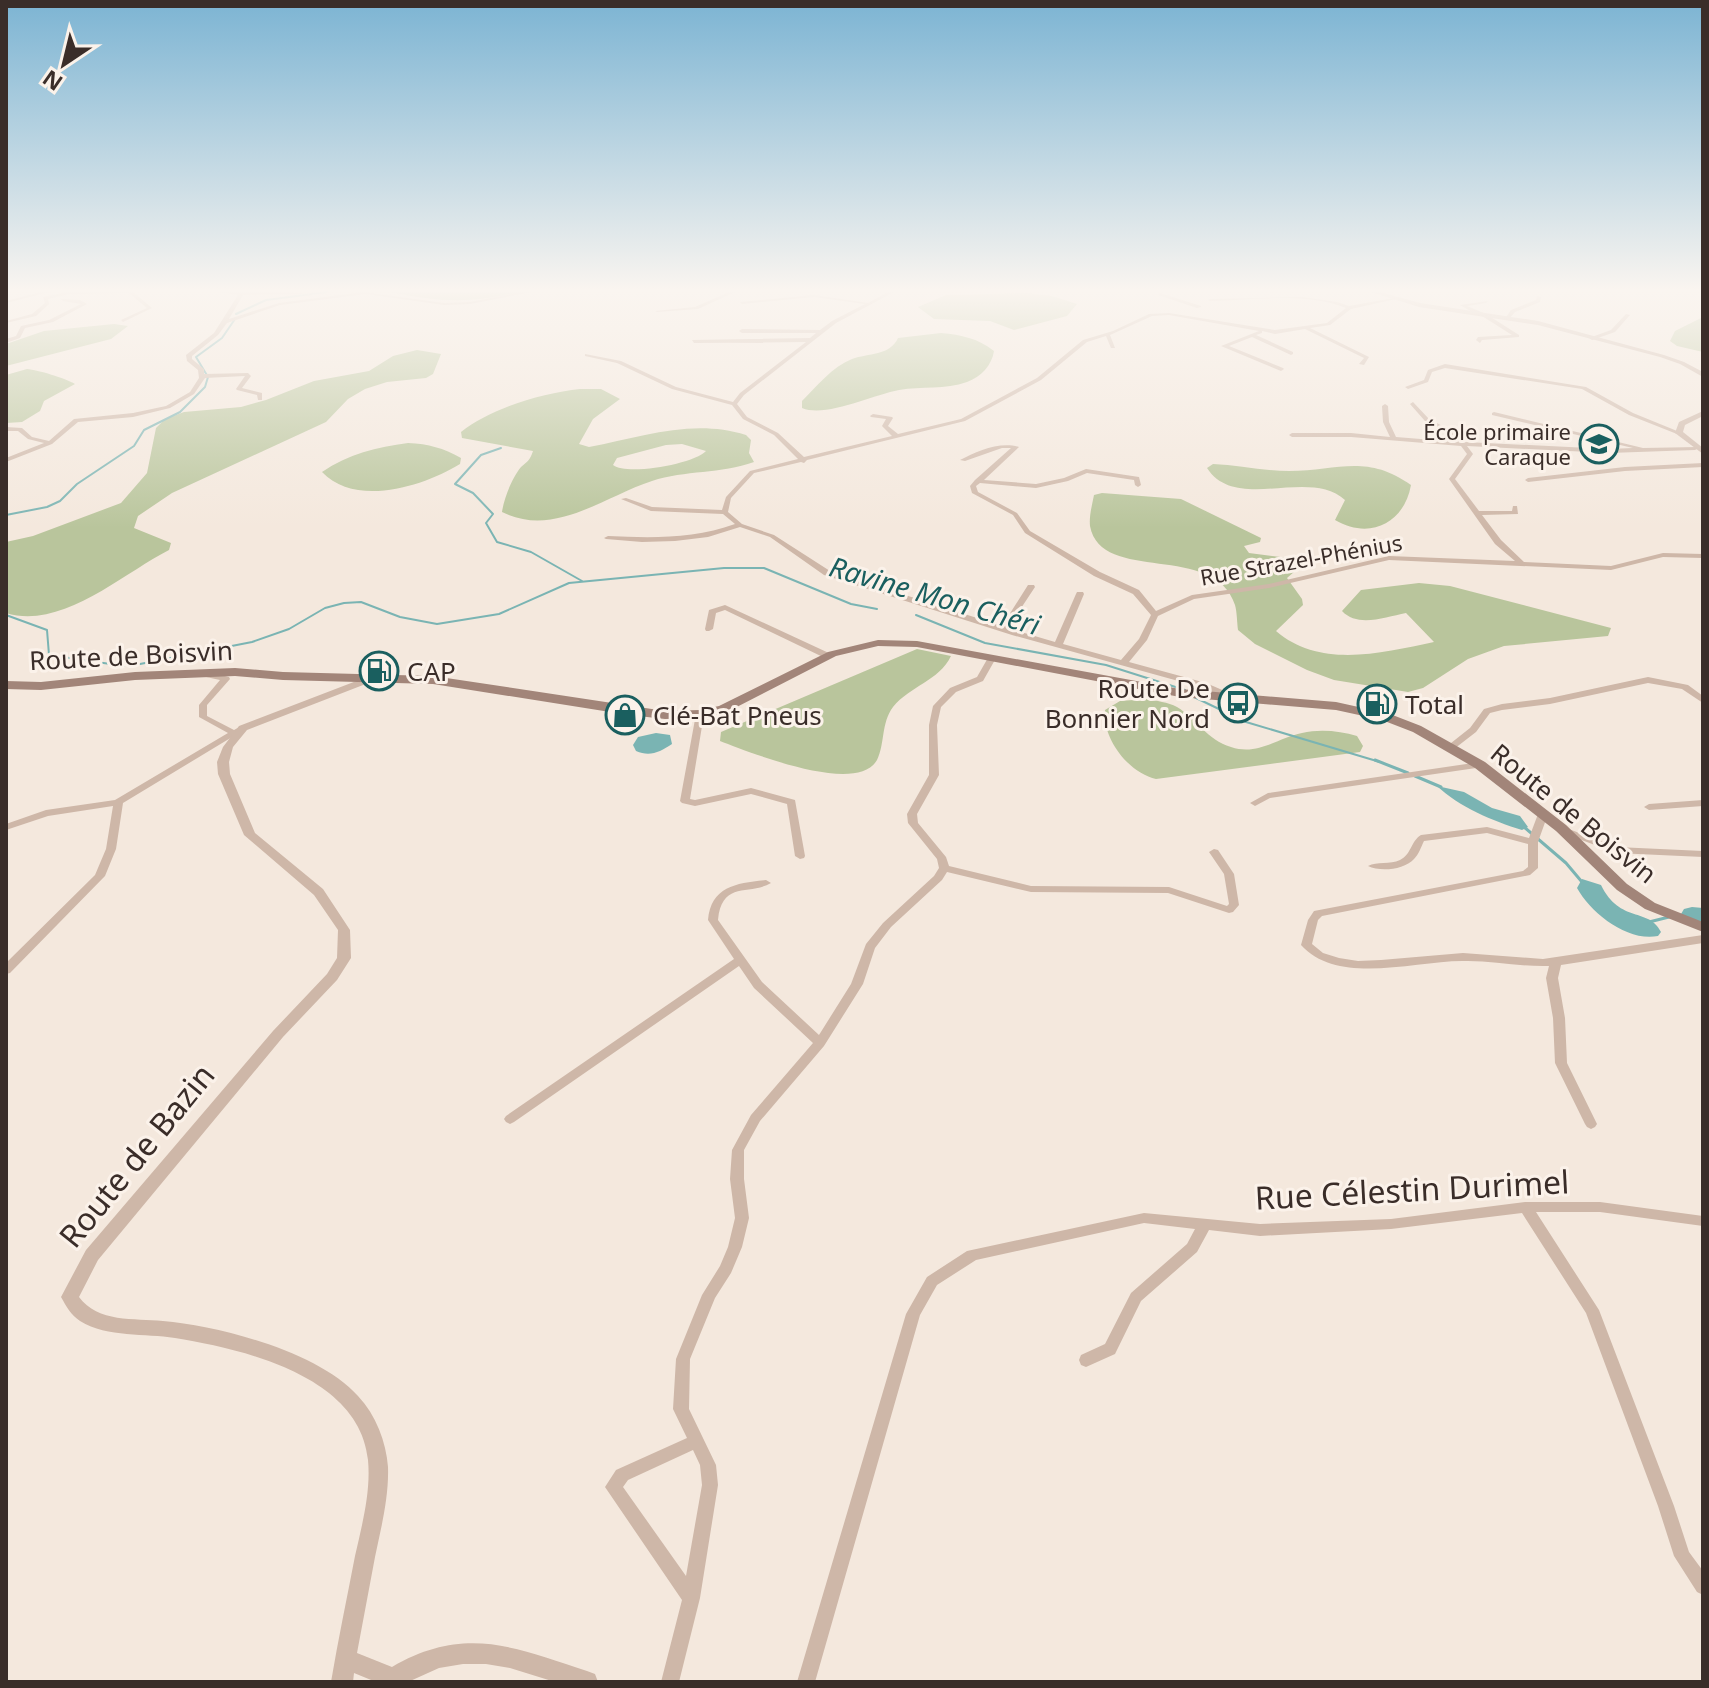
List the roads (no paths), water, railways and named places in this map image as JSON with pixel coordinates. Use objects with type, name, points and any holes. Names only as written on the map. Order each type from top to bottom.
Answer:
[{"type":"main road","name":"Route de Boisvin","points":[[6,685],[41,686],[202,673],[372,678],[461,683],[665,715],[700,714],[723,709],[828,656],[878,643],[900,643],[1183,693],[1336,706],[1417,729],[1480,765],[1561,828],[1622,887],[1650,906],[1703,927]]},
{"type":"street","points":[[6,460],[50,443],[81,419],[133,415],[168,407],[200,385],[201,371]]},
{"type":"street","points":[[638,371],[674,388],[734,404],[745,418],[776,434],[804,461]]},
{"type":"street","points":[[734,404],[773,371]]},
{"type":"street","points":[[725,512],[728,498],[749,474],[970,417],[1049,371]]},
{"type":"street","points":[[1408,387],[1426,381],[1433,371]]},
{"type":"street","points":[[1478,371],[1589,390],[1631,414],[1679,433],[1699,450]]},
{"type":"street","points":[[202,376],[246,374],[248,376],[239,389],[260,394],[260,399]]},
{"type":"street","points":[[1413,404],[1427,420],[1456,435],[1470,454],[1452,479],[1498,542],[1521,563]]},
{"type":"street","points":[[1385,406],[1386,422],[1394,439]]},
{"type":"street","points":[[1679,433],[1682,424],[1703,413]]},
{"type":"street","points":[[1494,414],[1624,442],[1645,451]]},
{"type":"street","points":[[873,416],[890,418],[885,426],[895,435]]},
{"type":"street","points":[[6,429],[16,428],[30,438],[50,443]]},
{"type":"street","points":[[1292,435],[1463,445],[1699,450]]},
{"type":"street","points":[[963,460],[1001,446],[1016,447],[977,481],[973,486],[975,493],[1015,514],[1027,532],[1038,539],[1097,574],[1136,592],[1155,615],[1143,640],[1124,662]]},
{"type":"street","points":[[1528,480],[1625,469],[1703,465]]},
{"type":"street","points":[[977,481],[1036,486],[1090,471],[1137,478],[1138,485]]},
{"type":"street","points":[[624,499],[651,509],[725,512],[740,525],[772,536],[823,572],[1004,629],[1203,685],[1231,697]]},
{"type":"street","points":[[1476,513],[1516,513],[1515,507]]},
{"type":"street","points":[[608,538],[667,540],[717,534],[740,525]]},
{"type":"street","name":"Rue Strazel-Phénius","points":[[1155,615],[1205,593],[1269,586],[1389,558],[1611,568],[1663,555],[1703,556]]},
{"type":"street","points":[[1004,629],[1031,587]]},
{"type":"street","points":[[1058,645],[1080,594]]},
{"type":"street","points":[[709,629],[712,612],[725,607],[828,656]]},
{"type":"street","points":[[670,1682],[691,1598],[710,1485],[708,1465],[681,1409],[683,1359],[709,1295],[726,1269],[735,1247],[742,1218],[737,1179],[738,1150],[755,1118],[820,1043],[857,984],[870,947],[887,925],[938,878],[944,868],[942,859],[913,823],[912,814],[934,775],[933,725],[937,706],[953,690],[980,679],[992,658]]},
{"type":"street","points":[[202,673],[226,679],[203,705],[203,717],[238,730]]},
{"type":"street","points":[[6,827],[46,813],[118,802],[238,730],[372,678]]},
{"type":"street","points":[[1451,747],[1473,730],[1487,711],[1502,707],[1550,701],[1648,680],[1685,687],[1703,700]]},
{"type":"street","points":[[700,714],[685,801],[695,803],[751,791],[792,802],[800,856]]},
{"type":"street","name":"Route de Bazin","points":[[238,730],[223,762],[224,774],[250,835],[319,892],[344,930],[344,958],[332,977],[278,1034],[92,1255],[70,1297],[75,1307],[91,1318],[176,1330],[263,1351],[334,1382],[358,1406],[372,1434],[378,1470],[376,1506],[342,1682]]},
{"type":"street","points":[[1255,803],[1268,796],[1480,765]]},
{"type":"street","points":[[6,970],[100,876],[111,849],[118,802]]},
{"type":"street","points":[[1649,807],[1703,803]]},
{"type":"street","points":[[1543,814],[1533,842],[1533,868],[1526,873],[1318,913],[1306,945],[1308,949],[1329,958],[1378,966],[1455,957],[1482,957],[1527,965],[1703,939]]},
{"type":"street","points":[[1561,828],[1616,850],[1703,854]]},
{"type":"street","points":[[1373,866],[1388,866],[1407,860],[1421,838],[1487,830],[1533,842]]},
{"type":"street","points":[[944,868],[1031,889],[1184,892],[1229,910],[1234,905],[1229,874],[1214,852]]},
{"type":"street","points":[[766,883],[733,888],[716,903],[713,920],[739,961],[774,1003],[820,1043]]},
{"type":"street","points":[[510,1119],[739,961]]},
{"type":"street","points":[[1556,962],[1552,978],[1559,1018],[1561,1063],[1591,1124]]},
{"type":"street","points":[[1525,1207],[1592,1310],[1682,1556],[1703,1586]]},
{"type":"street","name":"Rue Célestin Durimel","points":[[806,1682],[913,1314],[932,1281],[972,1255],[1144,1218],[1260,1230],[1391,1224],[1525,1207],[1600,1207],[1703,1221]]},
{"type":"street","points":[[1086,1360],[1110,1349],[1136,1297],[1192,1248],[1205,1224]]},
{"type":"street","points":[[691,1598],[613,1487],[622,1475],[696,1441]]},
{"type":"street","points":[[346,1659],[390,1680],[428,1659],[457,1652],[497,1653],[587,1682]]},
{"type":"water","points":[[656,733],[670,735],[672,744],[655,753],[636,751],[633,745],[638,737]]},
{"type":"water","points":[[1437,786],[1464,792],[1492,808],[1520,816],[1528,827],[1522,830],[1488,818]]},
{"type":"water","points":[[1582,879],[1601,885],[1617,905],[1656,924],[1661,932],[1658,936],[1646,937],[1611,924],[1591,907],[1577,888]]},
{"type":"waterway","name":"Ravine Mon Chéri","points":[[6,515],[47,507],[60,501],[77,484],[134,446],[144,430],[180,412],[205,387],[208,377],[204,371]]},
{"type":"waterway","points":[[501,448],[481,455],[455,484],[473,493],[493,514],[486,523],[497,542],[531,552],[582,581]]},
{"type":"waterway","name":"Ravine Mon Chéri","points":[[140,664],[252,642],[289,629],[325,608],[344,603],[361,602],[400,617],[437,624],[499,614],[569,583],[724,568],[764,568],[851,604],[877,609]]},
{"type":"waterway","name":"Ravine Mon Chéri","points":[[6,615],[47,630],[49,655],[124,666]]},
{"type":"waterway","name":"Ravine Mon Chéri","points":[[916,615],[985,643],[1106,665],[1185,690]]},
{"type":"waterway","name":"Ravine Mon Chéri","points":[[1194,697],[1246,722],[1380,762]]},
{"type":"waterway","name":"Ravine Mon Chéri","points":[[1375,760],[1408,773]]},
{"type":"waterway","name":"Ravine Mon Chéri","points":[[1415,776],[1441,787]]},
{"type":"waterway","name":"Ravine Mon Chéri","points":[[1524,827],[1566,863],[1582,882]]},
{"type":"waterway","name":"Ravine Mon Chéri","points":[[1692,914],[1703,915]]},
{"type":"waterway","name":"Ravine Mon Chéri","points":[[1649,922],[1669,917]]},
{"type":"place","name":"École primaire Caraque","points":[[1599,444]]},
{"type":"place","name":"CAP","points":[[379,671]]},
{"type":"place","name":"Route De Bonnier Nord","points":[[1238,703]]},
{"type":"place","name":"Total","points":[[1377,704]]},
{"type":"place","name":"Clé-Bat Pneus","points":[[625,715]]}]
